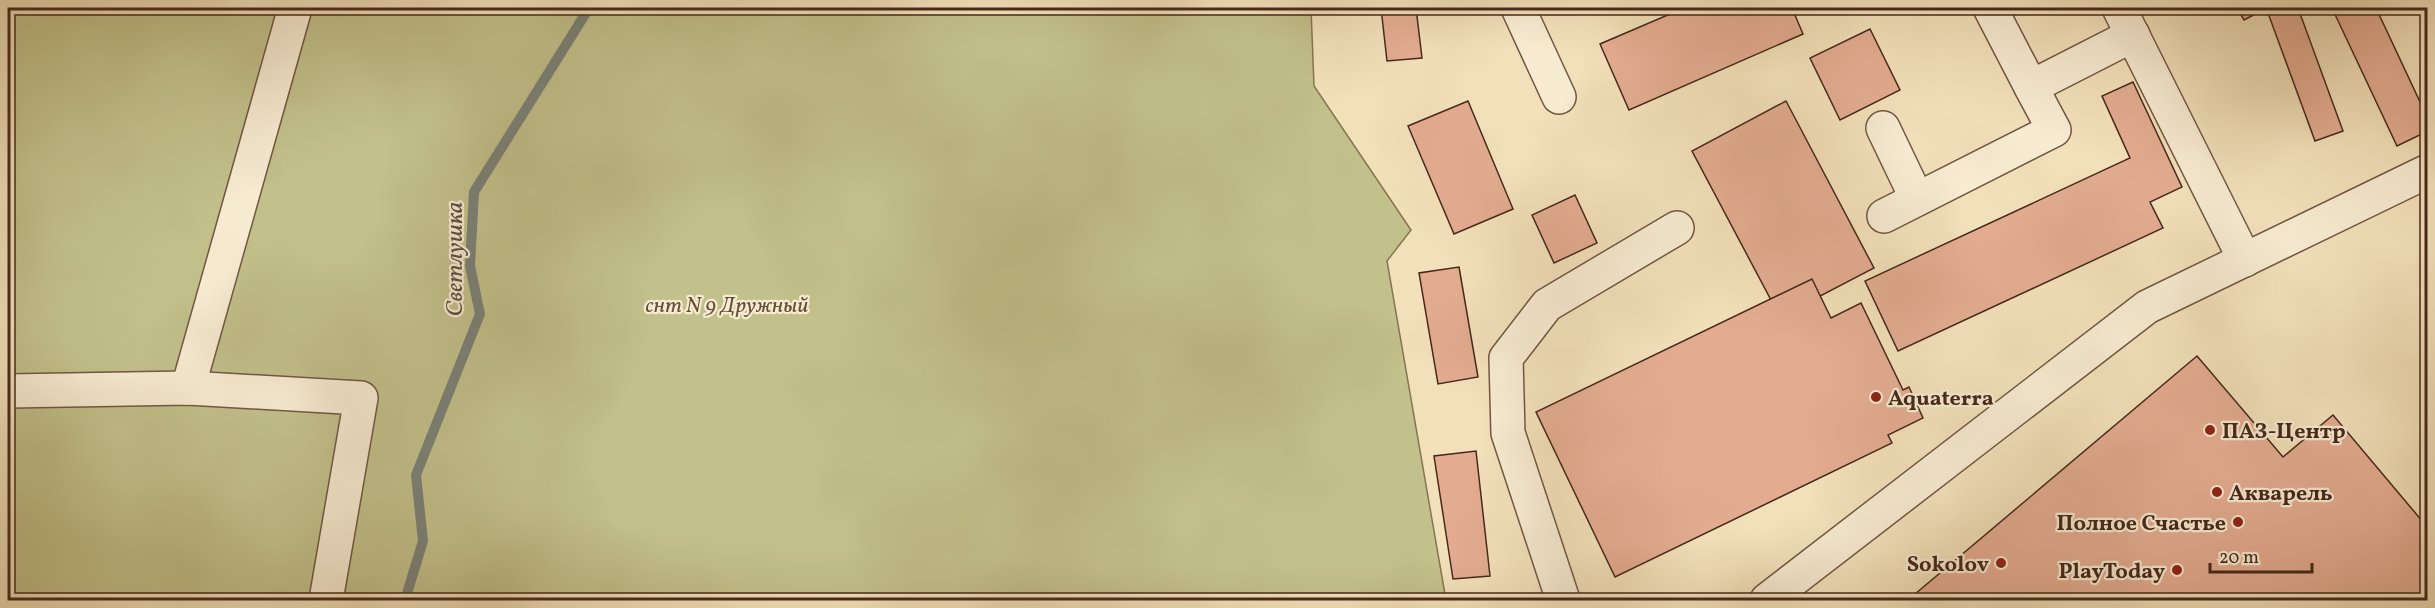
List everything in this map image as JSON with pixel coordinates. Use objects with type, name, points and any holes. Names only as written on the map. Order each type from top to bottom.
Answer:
[{"type":"lane","points":[[188,388],[295,8]]},
{"type":"lane","points":[[1518,8],[1559,97]]},
{"type":"lane","points":[[1884,216],[2054,130],[1990,8]]},
{"type":"lane","points":[[2031,87],[2126,21],[2245,260]]},
{"type":"lane","points":[[1883,128],[1917,199]]},
{"type":"lane","points":[[1767,600],[2147,308],[2427,171]]},
{"type":"lane","points":[[1563,600],[1508,433],[1506,358],[1547,305],[1677,228]]},
{"type":"lane","points":[[8,391],[188,388],[361,398],[326,600]]},
{"type":"green space","name":"снт N 9 Дружный","points":[[8,8],[1311,8],[1314,86],[1411,230],[1387,261],[1446,600],[8,600]]},
{"type":"building","points":[[1381,8],[1416,8],[1422,58],[1387,61]]},
{"type":"building","points":[[1684,8],[1792,8],[1803,34],[1629,110],[1600,44]]},
{"type":"building","points":[[2237,8],[2267,8],[2244,20]]},
{"type":"building","points":[[2283,8],[2298,8],[2343,131],[2315,141],[2268,13]]},
{"type":"building","points":[[2332,8],[2376,8],[2428,119],[2428,131],[2397,146]]},
{"type":"building","points":[[1870,29],[1900,90],[1840,120],[1810,58]]},
{"type":"building","points":[[2133,82],[2182,187],[2150,202],[2163,228],[1898,351],[1865,281],[2130,158],[2102,96]]},
{"type":"building","points":[[1468,101],[1513,209],[1454,234],[1408,126]]},
{"type":"building","points":[[1786,101],[1874,268],[1780,317],[1692,151]]},
{"type":"building","points":[[1575,195],[1597,243],[1554,263],[1532,215]]},
{"type":"building","points":[[1459,267],[1478,377],[1438,384],[1419,273]]},
{"type":"building","points":[[1812,279],[1831,318],[1861,303],[1903,390],[1909,387],[1923,418],[1888,435],[1892,443],[1615,577],[1536,412]]},
{"type":"building","name":"Акварель","points":[[2197,356],[2283,457],[2333,415],[2428,528],[2428,600],[1908,600]]},
{"type":"building","points":[[1476,451],[1490,576],[1453,579],[1434,456]]},
{"type":"waterway","name":"Светлушка","points":[[405,600],[423,541],[416,475],[480,314],[470,266],[474,192],[589,8]]},
{"type":"place","name":"Aquaterra","points":[[1876,397]]},
{"type":"place","name":"ПАЗ-Центр","points":[[2210,430]]},
{"type":"place","name":"Акварель","points":[[2217,492]]},
{"type":"place","name":"Полное Счастье","points":[[2238,522]]},
{"type":"place","name":"Sokolov","points":[[2001,563]]},
{"type":"place","name":"PlayToday","points":[[2177,570]]}]
